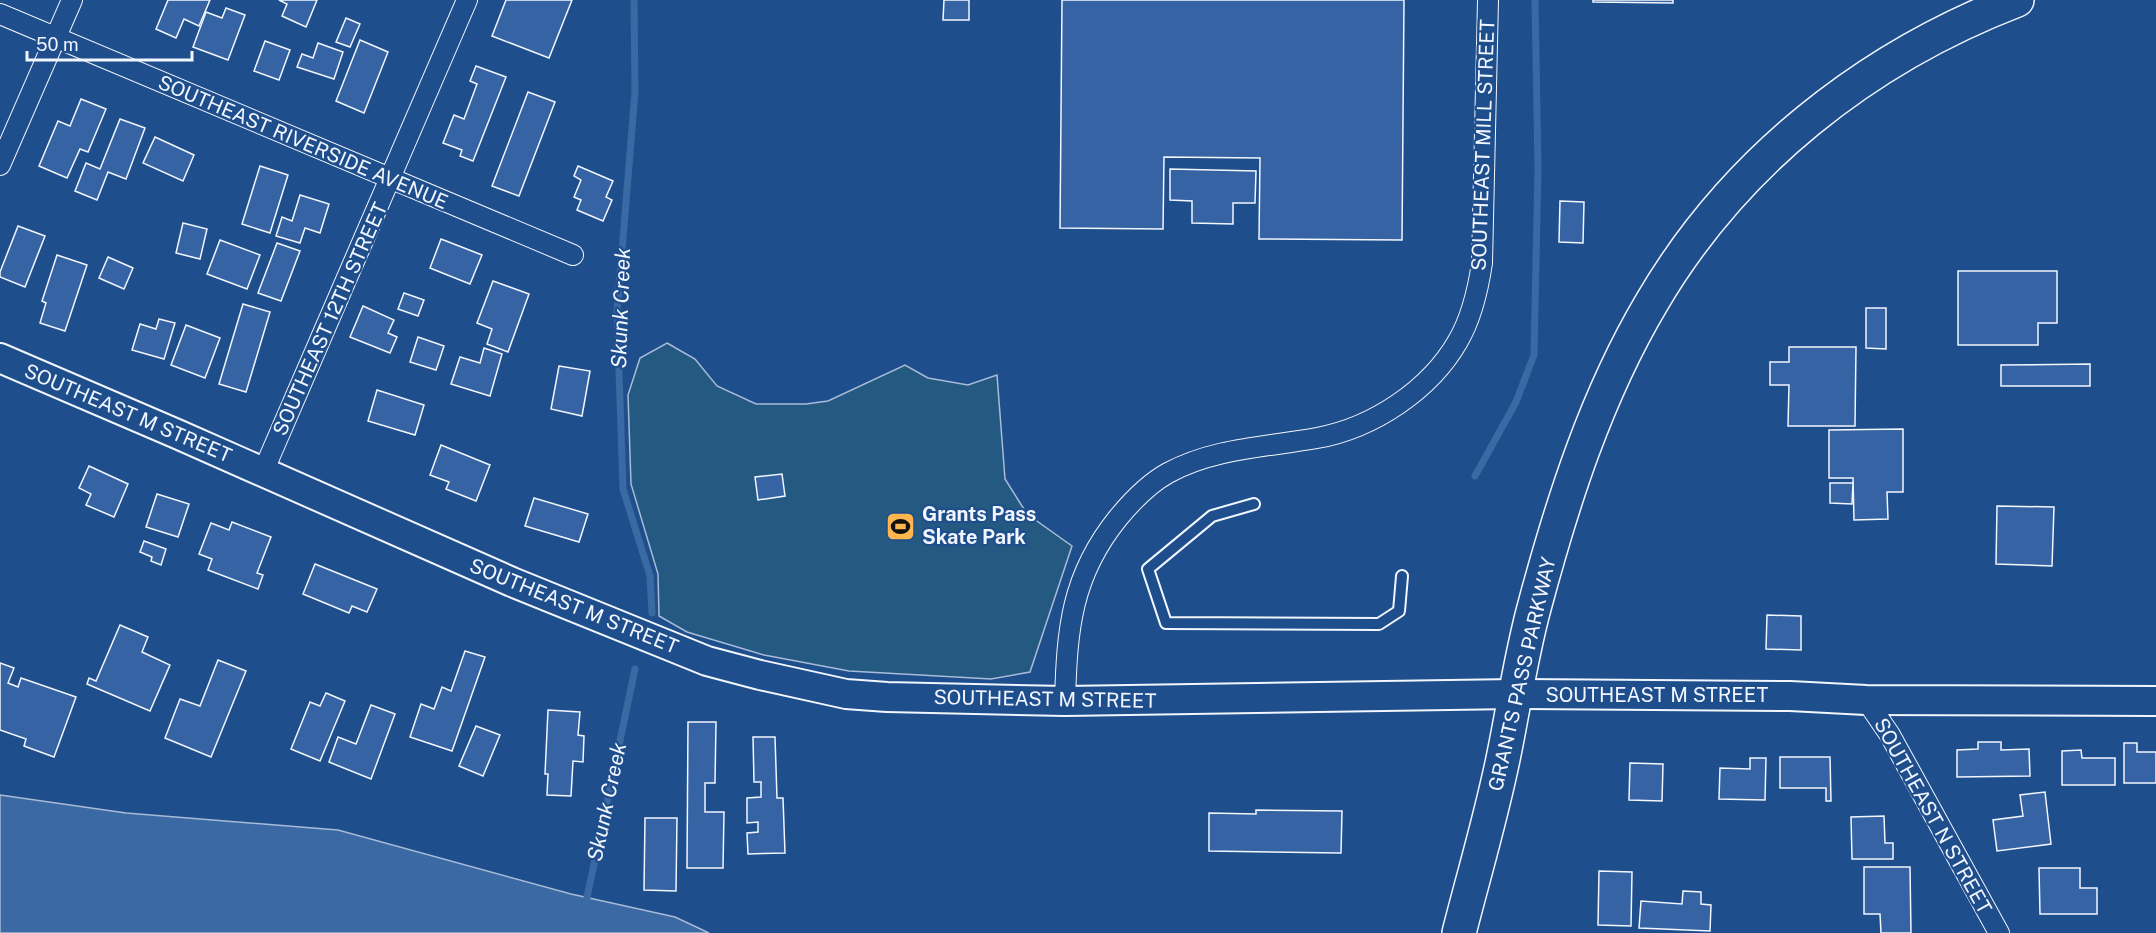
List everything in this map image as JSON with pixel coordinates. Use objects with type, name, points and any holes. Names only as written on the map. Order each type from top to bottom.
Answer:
[{"type":"highway","name":"GRANTS PASS PARKWAY","points":[[1459,933],[1504,756],[1514,694],[1541,580],[1592,427],[1638,327],[1664,282],[1690,243],[1752,171],[1805,123],[1866,77],[1924,43],[1963,22],[2017,0]]},
{"type":"street","points":[[0,165],[72,0]]},
{"type":"street","name":"SOUTHEAST 12TH STREET","points":[[263,472],[467,0]]},
{"type":"street","name":"SOUTHEAST MILL STREET","points":[[1065,701],[1067,645],[1081,581],[1108,530],[1147,487],[1168,473],[1190,463],[1243,448],[1319,438],[1356,427],[1407,398],[1445,361],[1459,339],[1477,291],[1482,263],[1488,0]]},
{"type":"street","name":"SOUTHEAST RIVERSIDE AVENUE","points":[[0,14],[573,255]]},
{"type":"street","name":"SOUTHEAST M STREET","points":[[0,358],[512,582],[707,661],[770,678],[846,694],[1065,701],[1514,694],[1790,696],[1866,700],[2156,701]]},
{"type":"street","name":"SOUTHEAST N STREET","points":[[1866,700],[1890,735],[1999,933]]},
{"type":"lane","points":[[1254,504],[1212,516],[1148,569],[1166,623],[1378,624],[1399,611],[1402,576]]},
{"type":"shaded area","name":"Grants Pass Skate Park","points":[[667,343],[695,359],[717,386],[756,404],[806,404],[828,401],[905,365],[928,378],[968,385],[997,375],[1005,479],[1027,514],[1072,546],[1030,672],[991,679],[849,671],[764,655],[687,632],[659,616],[658,574],[631,484],[628,395],[640,358]]},
{"type":"shaded area","points":[[0,795],[126,813],[338,830],[571,894],[675,917],[709,933],[0,933]]},
{"type":"building","points":[[168,0],[210,0],[199,26],[184,19],[176,38],[156,29]]},
{"type":"building","points":[[279,0],[317,0],[306,27],[282,16],[287,4]]},
{"type":"building","points":[[506,0],[572,0],[549,58],[492,36]]},
{"type":"building","points":[[944,0],[969,0],[969,20],[943,20]]},
{"type":"building","points":[[1062,0],[1404,0],[1402,240],[1259,239],[1260,158],[1164,157],[1163,229],[1060,228]]},
{"type":"building","points":[[1593,0],[1673,0],[1673,3],[1593,2]]},
{"type":"building","points":[[226,8],[245,15],[228,60],[193,47],[206,12],[222,18]]},
{"type":"building","points":[[346,18],[360,24],[350,47],[336,42]]},
{"type":"building","points":[[360,40],[388,52],[364,113],[336,101]]},
{"type":"building","points":[[265,41],[290,50],[279,80],[254,71]]},
{"type":"building","points":[[318,43],[343,52],[334,79],[297,67],[302,54],[313,58]]},
{"type":"building","points":[[476,66],[506,77],[473,161],[460,156],[462,150],[443,143],[454,115],[464,119],[477,84],[470,81]]},
{"type":"building","points":[[528,92],[555,102],[519,196],[492,186]]},
{"type":"building","points":[[81,99],[106,109],[88,152],[80,149],[67,178],[39,166],[58,121],[70,126]]},
{"type":"building","points":[[120,119],[145,128],[126,179],[108,172],[97,200],[75,191],[86,163],[100,169]]},
{"type":"building","points":[[155,137],[194,155],[183,181],[143,163]]},
{"type":"building","points":[[260,166],[288,175],[270,233],[242,224]]},
{"type":"building","points":[[578,166],[613,181],[606,197],[612,200],[603,221],[577,210],[581,200],[574,197],[581,180],[574,176]]},
{"type":"building","points":[[1170,169],[1256,171],[1255,203],[1233,203],[1233,224],[1192,223],[1192,201],[1170,200]]},
{"type":"building","points":[[300,195],[329,204],[320,233],[305,228],[300,243],[276,236],[282,217],[292,221]]},
{"type":"building","points":[[1560,201],[1584,202],[1583,243],[1559,242]]},
{"type":"building","points":[[183,223],[207,229],[200,259],[176,253]]},
{"type":"building","points":[[18,226],[45,236],[25,287],[0,277]]},
{"type":"building","points":[[441,239],[482,255],[470,284],[430,268]]},
{"type":"building","points":[[220,240],[260,255],[247,289],[207,274]]},
{"type":"building","points":[[277,243],[300,251],[281,301],[258,293]]},
{"type":"building","points":[[57,255],[87,265],[65,331],[40,323],[46,303],[42,301]]},
{"type":"building","points":[[108,257],[133,268],[124,289],[99,278]]},
{"type":"building","points":[[1958,271],[2057,271],[2057,323],[2038,323],[2038,345],[1958,345]]},
{"type":"building","points":[[493,281],[529,294],[508,352],[487,344],[492,329],[477,323]]},
{"type":"building","points":[[404,293],[424,300],[418,316],[398,309]]},
{"type":"building","points":[[243,304],[270,312],[246,392],[219,384]]},
{"type":"building","points":[[363,306],[394,320],[388,333],[397,337],[390,353],[350,337]]},
{"type":"building","points":[[1866,308],[1886,308],[1886,349],[1866,348]]},
{"type":"building","points":[[159,319],[175,323],[164,359],[132,350],[140,324],[156,329]]},
{"type":"building","points":[[186,325],[220,338],[205,378],[171,365]]},
{"type":"building","points":[[418,337],[444,346],[436,370],[410,362]]},
{"type":"building","points":[[1789,347],[1856,347],[1855,426],[1788,426],[1789,385],[1770,385],[1770,362],[1789,362]]},
{"type":"building","points":[[484,348],[502,354],[490,396],[451,384],[460,357],[480,363]]},
{"type":"building","points":[[2090,364],[2090,386],[2001,386],[2001,365]]},
{"type":"building","points":[[559,366],[590,371],[582,416],[551,409]]},
{"type":"building","points":[[377,390],[424,405],[415,435],[368,421]]},
{"type":"building","points":[[1903,429],[1903,492],[1887,492],[1888,519],[1854,520],[1853,478],[1829,478],[1829,430]]},
{"type":"building","points":[[441,445],[490,465],[476,501],[446,489],[449,482],[430,475]]},
{"type":"building","points":[[89,466],[128,484],[114,517],[86,505],[91,494],[79,488]]},
{"type":"building","points":[[782,474],[785,496],[758,500],[755,477]]},
{"type":"building","points":[[1830,483],[1853,483],[1852,504],[1830,503]]},
{"type":"building","points":[[157,494],[189,504],[178,537],[146,527]]},
{"type":"building","points":[[534,498],[588,514],[579,542],[525,526]]},
{"type":"building","points":[[1997,506],[2054,507],[2052,566],[1996,564]]},
{"type":"building","points":[[232,522],[271,537],[257,573],[263,575],[258,589],[208,570],[212,559],[199,554],[211,523],[229,530]]},
{"type":"building","points":[[144,541],[166,549],[161,565],[151,561],[152,557],[140,552]]},
{"type":"building","points":[[315,564],[377,589],[367,612],[352,606],[349,613],[303,594]]},
{"type":"building","points":[[1767,615],[1801,616],[1801,650],[1766,649]]},
{"type":"building","points":[[120,625],[148,637],[142,652],[170,665],[150,711],[87,684],[89,678],[96,681]]},
{"type":"building","points":[[465,651],[485,657],[452,751],[410,737],[421,704],[434,709],[442,687],[451,691]]},
{"type":"building","points":[[218,660],[246,671],[211,757],[165,738],[180,699],[200,706]]},
{"type":"building","points":[[0,663],[14,668],[8,683],[18,687],[21,678],[76,697],[54,757],[24,746],[26,739],[0,730]]},
{"type":"building","points":[[326,693],[345,701],[320,761],[291,749],[310,702],[320,706]]},
{"type":"building","points":[[371,705],[395,714],[371,779],[329,762],[338,737],[356,744]]},
{"type":"building","points":[[548,710],[580,712],[578,735],[584,736],[583,762],[573,761],[571,796],[547,795],[548,774],[545,774]]},
{"type":"building","points":[[688,722],[716,722],[715,783],[705,783],[705,812],[724,812],[723,868],[687,868]]},
{"type":"building","points":[[476,726],[500,735],[483,776],[459,766]]},
{"type":"building","points":[[753,737],[775,737],[777,798],[783,798],[785,853],[748,854],[747,833],[758,832],[758,822],[747,823],[747,798],[761,797],[761,782],[754,782]]},
{"type":"building","points":[[1978,742],[2001,742],[2001,750],[2029,749],[2030,776],[1957,777],[1957,750],[1978,749]]},
{"type":"building","points":[[2124,743],[2137,743],[2137,752],[2156,752],[2156,783],[2124,783]]},
{"type":"building","points":[[2081,750],[2082,758],[2115,758],[2115,785],[2062,785],[2062,751]]},
{"type":"building","points":[[1780,757],[1830,757],[1831,801],[1826,801],[1826,788],[1780,788]]},
{"type":"building","points":[[1750,758],[1766,758],[1765,800],[1719,799],[1720,768],[1750,769]]},
{"type":"building","points":[[1630,763],[1663,764],[1662,801],[1629,800]]},
{"type":"building","points":[[2045,792],[2051,844],[1997,851],[1993,820],[2023,816],[2020,795]]},
{"type":"building","points":[[1256,810],[1342,811],[1341,853],[1209,851],[1209,813],[1256,814]]},
{"type":"building","points":[[1884,816],[1885,843],[1893,843],[1893,859],[1852,859],[1851,817]]},
{"type":"building","points":[[645,818],[677,818],[676,891],[644,890]]},
{"type":"building","points":[[1864,867],[1910,867],[1911,933],[1881,933],[1880,914],[1864,914]]},
{"type":"building","points":[[2039,868],[2080,868],[2080,888],[2097,888],[2097,914],[2040,914]]},
{"type":"building","points":[[1599,871],[1632,872],[1631,926],[1598,925]]},
{"type":"building","points":[[1683,891],[1701,892],[1701,904],[1711,905],[1710,931],[1639,928],[1641,901],[1682,904]]},
{"type":"waterway","name":"Skunk Creek","points":[[634,0],[635,92],[617,312],[623,489],[650,576],[652,613]]},
{"type":"waterway","points":[[1475,476],[1516,402],[1534,355],[1538,169],[1535,0]]},
{"type":"waterway","name":"Skunk Creek","points":[[585,907],[635,669]]},
{"type":"place","name":"Grants Pass Skate Park","points":[[901,526]]}]
